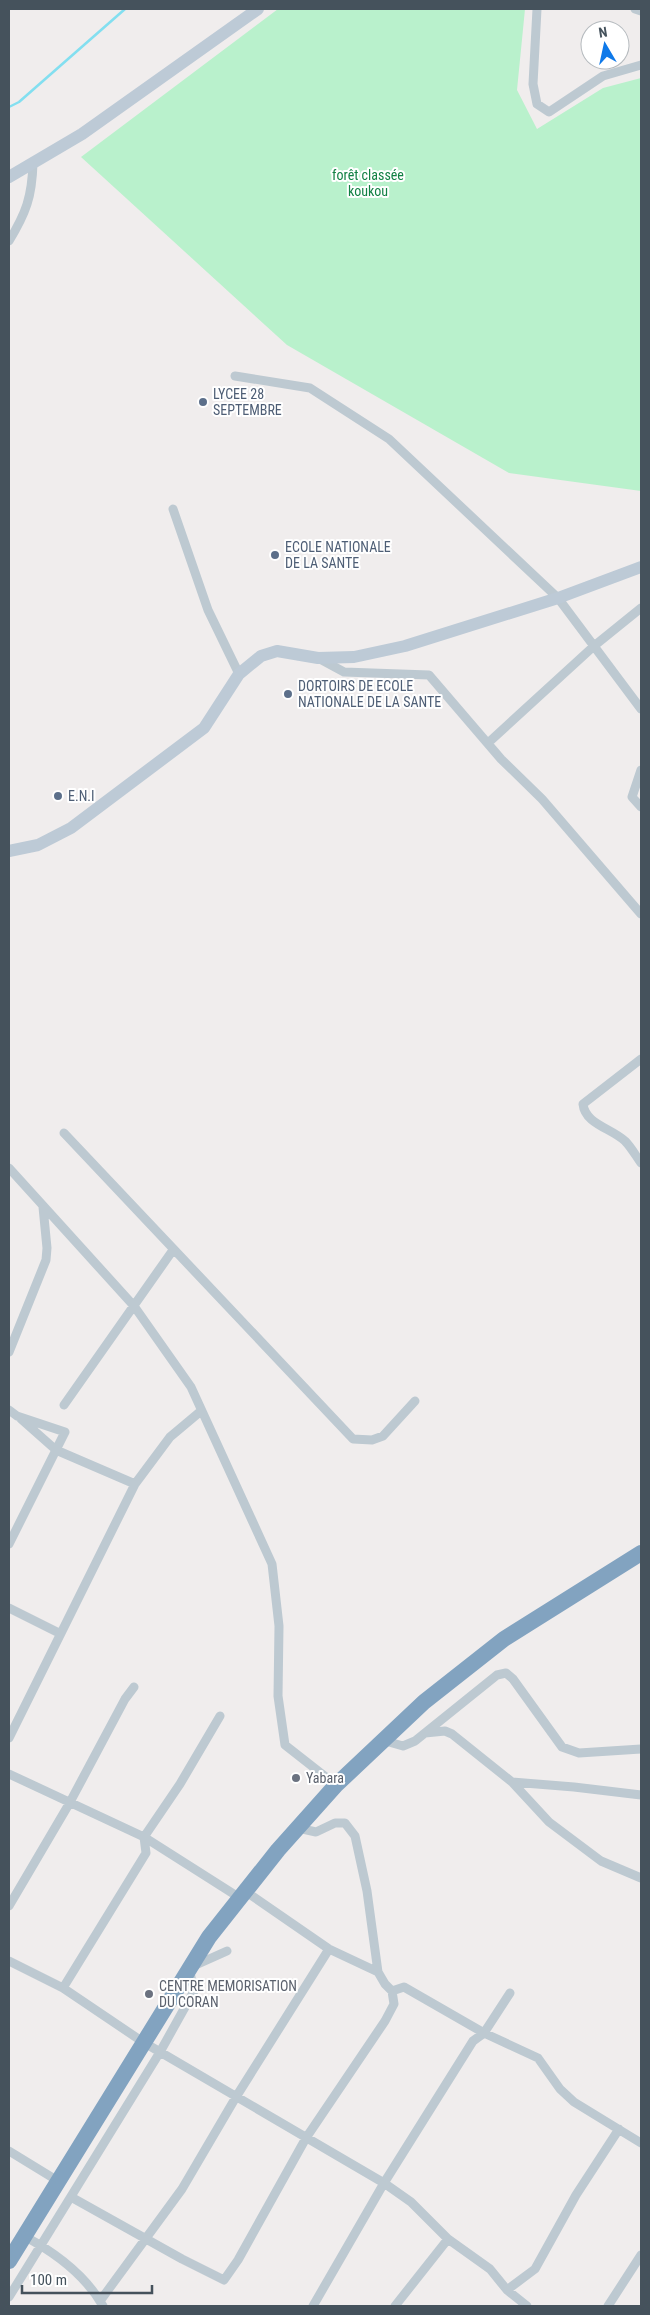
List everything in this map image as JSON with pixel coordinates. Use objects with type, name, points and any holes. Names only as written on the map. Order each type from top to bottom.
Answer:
[{"type":"highway","points":[[9,2261],[209,1937],[242,1894],[336,1785],[424,1702],[504,1639],[641,1553]]},
{"type":"street","points":[[9,177],[82,134],[258,9]]},
{"type":"street","points":[[538,9],[533,84],[537,104],[549,112],[603,76],[641,65]]},
{"type":"street","points":[[635,9],[641,11]]},
{"type":"street","points":[[9,241],[24,216],[32,186],[33,163]]},
{"type":"street","points":[[235,376],[310,388],[389,440],[558,598],[641,709]]},
{"type":"street","points":[[173,509],[208,610],[239,674]]},
{"type":"street","points":[[9,851],[38,844],[71,828],[204,728],[239,674],[261,656],[277,651],[318,658],[354,657],[405,646],[558,598],[641,567]]},
{"type":"street","points":[[488,743],[594,646],[641,608]]},
{"type":"street","points":[[318,658],[344,672],[430,675],[488,743],[542,799],[640,910]]},
{"type":"street","points":[[641,770],[632,797],[641,807]]},
{"type":"street","points":[[641,1058],[583,1104],[584,1113],[589,1119],[607,1128],[625,1142],[641,1163]]},
{"type":"street","points":[[64,1133],[353,1438],[372,1440],[383,1436],[415,1401]]},
{"type":"street","points":[[9,1168],[134,1306],[191,1387],[272,1564],[279,1626],[278,1696],[285,1745],[336,1785]]},
{"type":"street","points":[[9,1352],[46,1260],[47,1248],[43,1207]]},
{"type":"street","points":[[64,1405],[173,1250]]},
{"type":"street","points":[[9,1410],[56,1450],[135,1484]]},
{"type":"street","points":[[9,1738],[59,1633],[135,1484],[170,1438],[201,1411]]},
{"type":"street","points":[[9,1544],[65,1432],[18,1416]]},
{"type":"street","points":[[9,1608],[59,1633]]},
{"type":"street","points":[[382,1740],[403,1746],[415,1741],[497,1675],[506,1673],[513,1679],[562,1747],[579,1753],[641,1749]]},
{"type":"street","points":[[9,1906],[69,1804],[125,1699],[134,1687]]},
{"type":"street","points":[[63,1988],[146,1853],[144,1837],[180,1784],[220,1716]]},
{"type":"street","points":[[441,1720],[445,1731],[512,1782],[557,1828],[601,1861],[641,1878]]},
{"type":"street","points":[[425,1733],[445,1731]]},
{"type":"street","points":[[9,1774],[69,1804],[144,1837],[242,1894],[329,1949],[378,1972]]},
{"type":"street","points":[[512,1782],[641,1795]]},
{"type":"street","points":[[298,1828],[316,1832],[335,1823],[345,1822],[355,1836],[367,1891],[378,1972],[385,1984],[392,1990],[394,2004]]},
{"type":"street","points":[[24,2236],[41,2245],[81,2276],[102,2304],[182,2189],[236,2097],[329,1949]]},
{"type":"street","points":[[9,2297],[160,2052],[194,1991],[189,1968],[227,1951]]},
{"type":"street","points":[[9,1961],[63,1988],[143,2042],[412,2202],[448,2239],[490,2269],[507,2290],[527,2306]]},
{"type":"street","points":[[392,1990],[404,1986],[484,2033],[538,2058],[560,2089],[574,2102],[641,2143]]},
{"type":"street","points":[[71,2196],[146,2239],[224,2280],[238,2260],[306,2138],[385,2021],[404,1986]]},
{"type":"street","points":[[314,2306],[384,2184],[473,2041],[484,2033],[510,1993]]},
{"type":"street","points":[[507,2290],[535,2269],[576,2195],[619,2129]]},
{"type":"street","points":[[9,2151],[58,2181]]},
{"type":"street","points":[[395,2306],[448,2239]]},
{"type":"street","points":[[608,2306],[641,2255]]},
{"type":"green space","name":"forêt classée koukou","points":[[278,9],[525,9],[517,90],[537,129],[603,88],[641,78],[641,491],[509,473],[287,345],[81,157]]},
{"type":"waterway","points":[[9,107],[19,102],[125,9]]},
{"type":"place","name":"LYCEE 28 SEPTEMBRE","points":[[203,402]]},
{"type":"place","name":"ECOLE NATIONALE DE LA SANTE","points":[[275,555]]},
{"type":"place","name":"DORTOIRS DE ECOLE NATIONALE DE LA SANTE","points":[[288,694]]},
{"type":"place","name":"E.N.I","points":[[58,796]]},
{"type":"place","name":"Yabara","points":[[296,1778]]},
{"type":"place","name":"CENTRE MEMORISATION DU CORAN","points":[[149,1994]]}]
